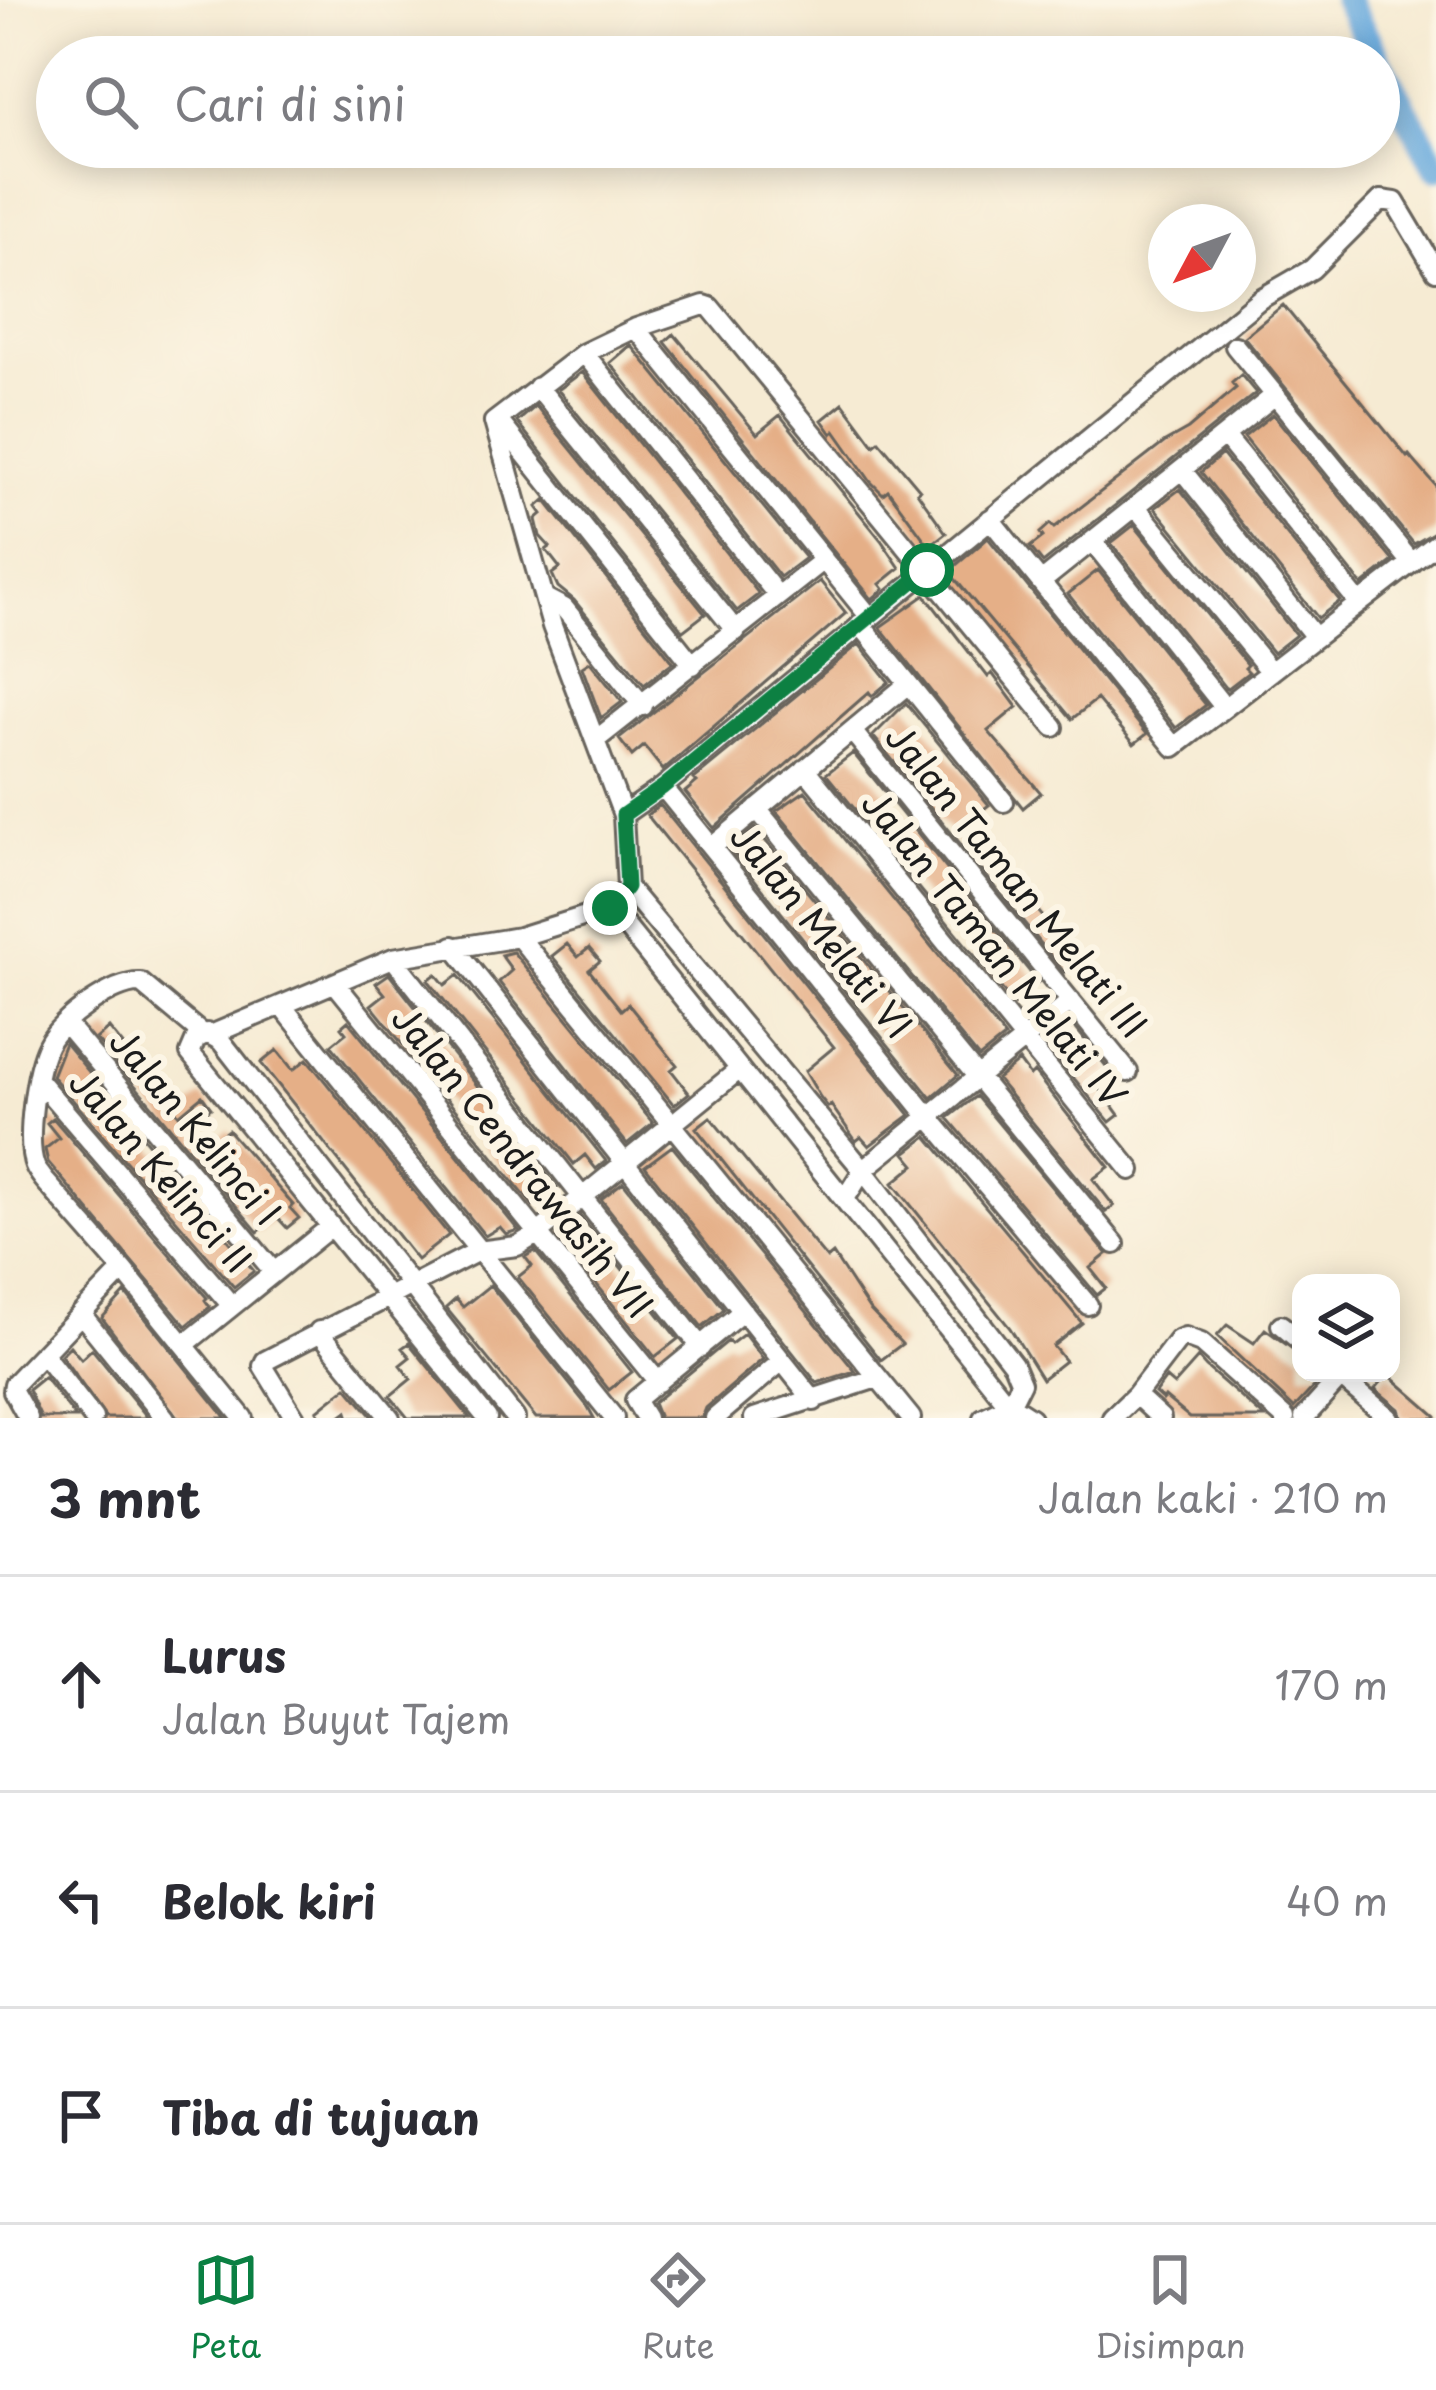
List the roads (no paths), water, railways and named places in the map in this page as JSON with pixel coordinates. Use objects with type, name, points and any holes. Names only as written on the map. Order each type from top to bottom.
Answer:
[{"type":"street","points":[[623,815],[1269,292],[1312,269],[1381,200],[1395,202],[1436,271]]},
{"type":"street","points":[[496,417],[584,353],[636,328],[710,307],[1054,727]]},
{"type":"street","points":[[636,328],[824,560],[908,684],[1004,802]]},
{"type":"street","points":[[1235,346],[1412,563]]},
{"type":"street","points":[[584,353],[778,596]]},
{"type":"street","points":[[538,388],[736,631]]},
{"type":"street","points":[[1041,582],[1275,395]]},
{"type":"street","points":[[496,417],[544,598],[623,815],[627,887],[863,1170],[1013,1364],[1021,1383],[1022,1412]]},
{"type":"street","points":[[496,417],[693,665]]},
{"type":"street","points":[[1225,436],[1359,603]]},
{"type":"street","points":[[1182,470],[1315,637]]},
{"type":"street","points":[[1136,506],[1271,672]]},
{"type":"street","points":[[990,519],[1174,747],[1436,544]]},
{"type":"street","points":[[1093,542],[1224,707]]},
{"type":"street","points":[[597,739],[824,560]]},
{"type":"street","points":[[544,598],[564,608],[643,706]]},
{"type":"street","points":[[712,847],[908,684]]},
{"type":"street","name":"Jalan Taman Melati III","points":[[852,730],[1129,1072]]},
{"type":"street","name":"Jalan Taman Melati IV","points":[[805,770],[1131,1170]]},
{"type":"street","name":"Jalan Melati VI","points":[[663,787],[1088,1306]]},
{"type":"street","points":[[758,809],[1115,1244]]},
{"type":"street","points":[[487,1418],[190,1053],[192,1043],[392,958],[519,937],[610,908],[627,887]]},
{"type":"street","points":[[610,908],[1022,1412]]},
{"type":"street","points":[[519,937],[910,1418]]},
{"type":"street","points":[[452,946],[814,1401]]},
{"type":"street","points":[[392,958],[701,1347]]},
{"type":"street","points":[[243,1418],[35,1167],[32,1135],[38,1080],[49,1042],[102,994],[135,982],[208,1034],[515,1418]]},
{"type":"street","name":"Jalan Cendrawasih VII","points":[[335,983],[658,1382]]},
{"type":"street","points":[[846,1197],[863,1170],[1071,1001]]},
{"type":"street","points":[[282,1006],[614,1418]]},
{"type":"street","name":"Jalan Kelinci I","points":[[66,1024],[274,1272]]},
{"type":"street","points":[[295,1418],[263,1363],[319,1330],[478,1252],[517,1246],[537,1234],[740,1069]]},
{"type":"street","name":"Jalan Kelinci II","points":[[38,1080],[232,1306]]},
{"type":"street","points":[[184,1345],[329,1228]]},
{"type":"street","points":[[28,1418],[14,1384],[123,1270]]},
{"type":"street","points":[[646,1418],[634,1401],[743,1311]]},
{"type":"street","points":[[82,1315],[165,1418]]},
{"type":"street","points":[[1281,1325],[1292,1334]]},
{"type":"street","points":[[319,1330],[390,1418]]},
{"type":"street","points":[[1112,1418],[1185,1337],[1201,1343],[1285,1418]]},
{"type":"street","points":[[44,1355],[93,1418]]},
{"type":"street","points":[[715,1418],[782,1360]]},
{"type":"street","points":[[754,1418],[877,1378]]},
{"type":"street","points":[[1304,1418],[1333,1382]]},
{"type":"street","points":[[1347,1382],[1389,1418]]},
{"type":"street","points":[[278,1391],[291,1396],[311,1418]]},
{"type":"street","points":[[1136,1395],[1161,1418]]},
{"type":"street","points":[[983,1418],[1022,1412]]},
{"type":"waterway","points":[[1346,0],[1366,36]]},
{"type":"waterway","points":[[1400,100],[1436,167]]}]
